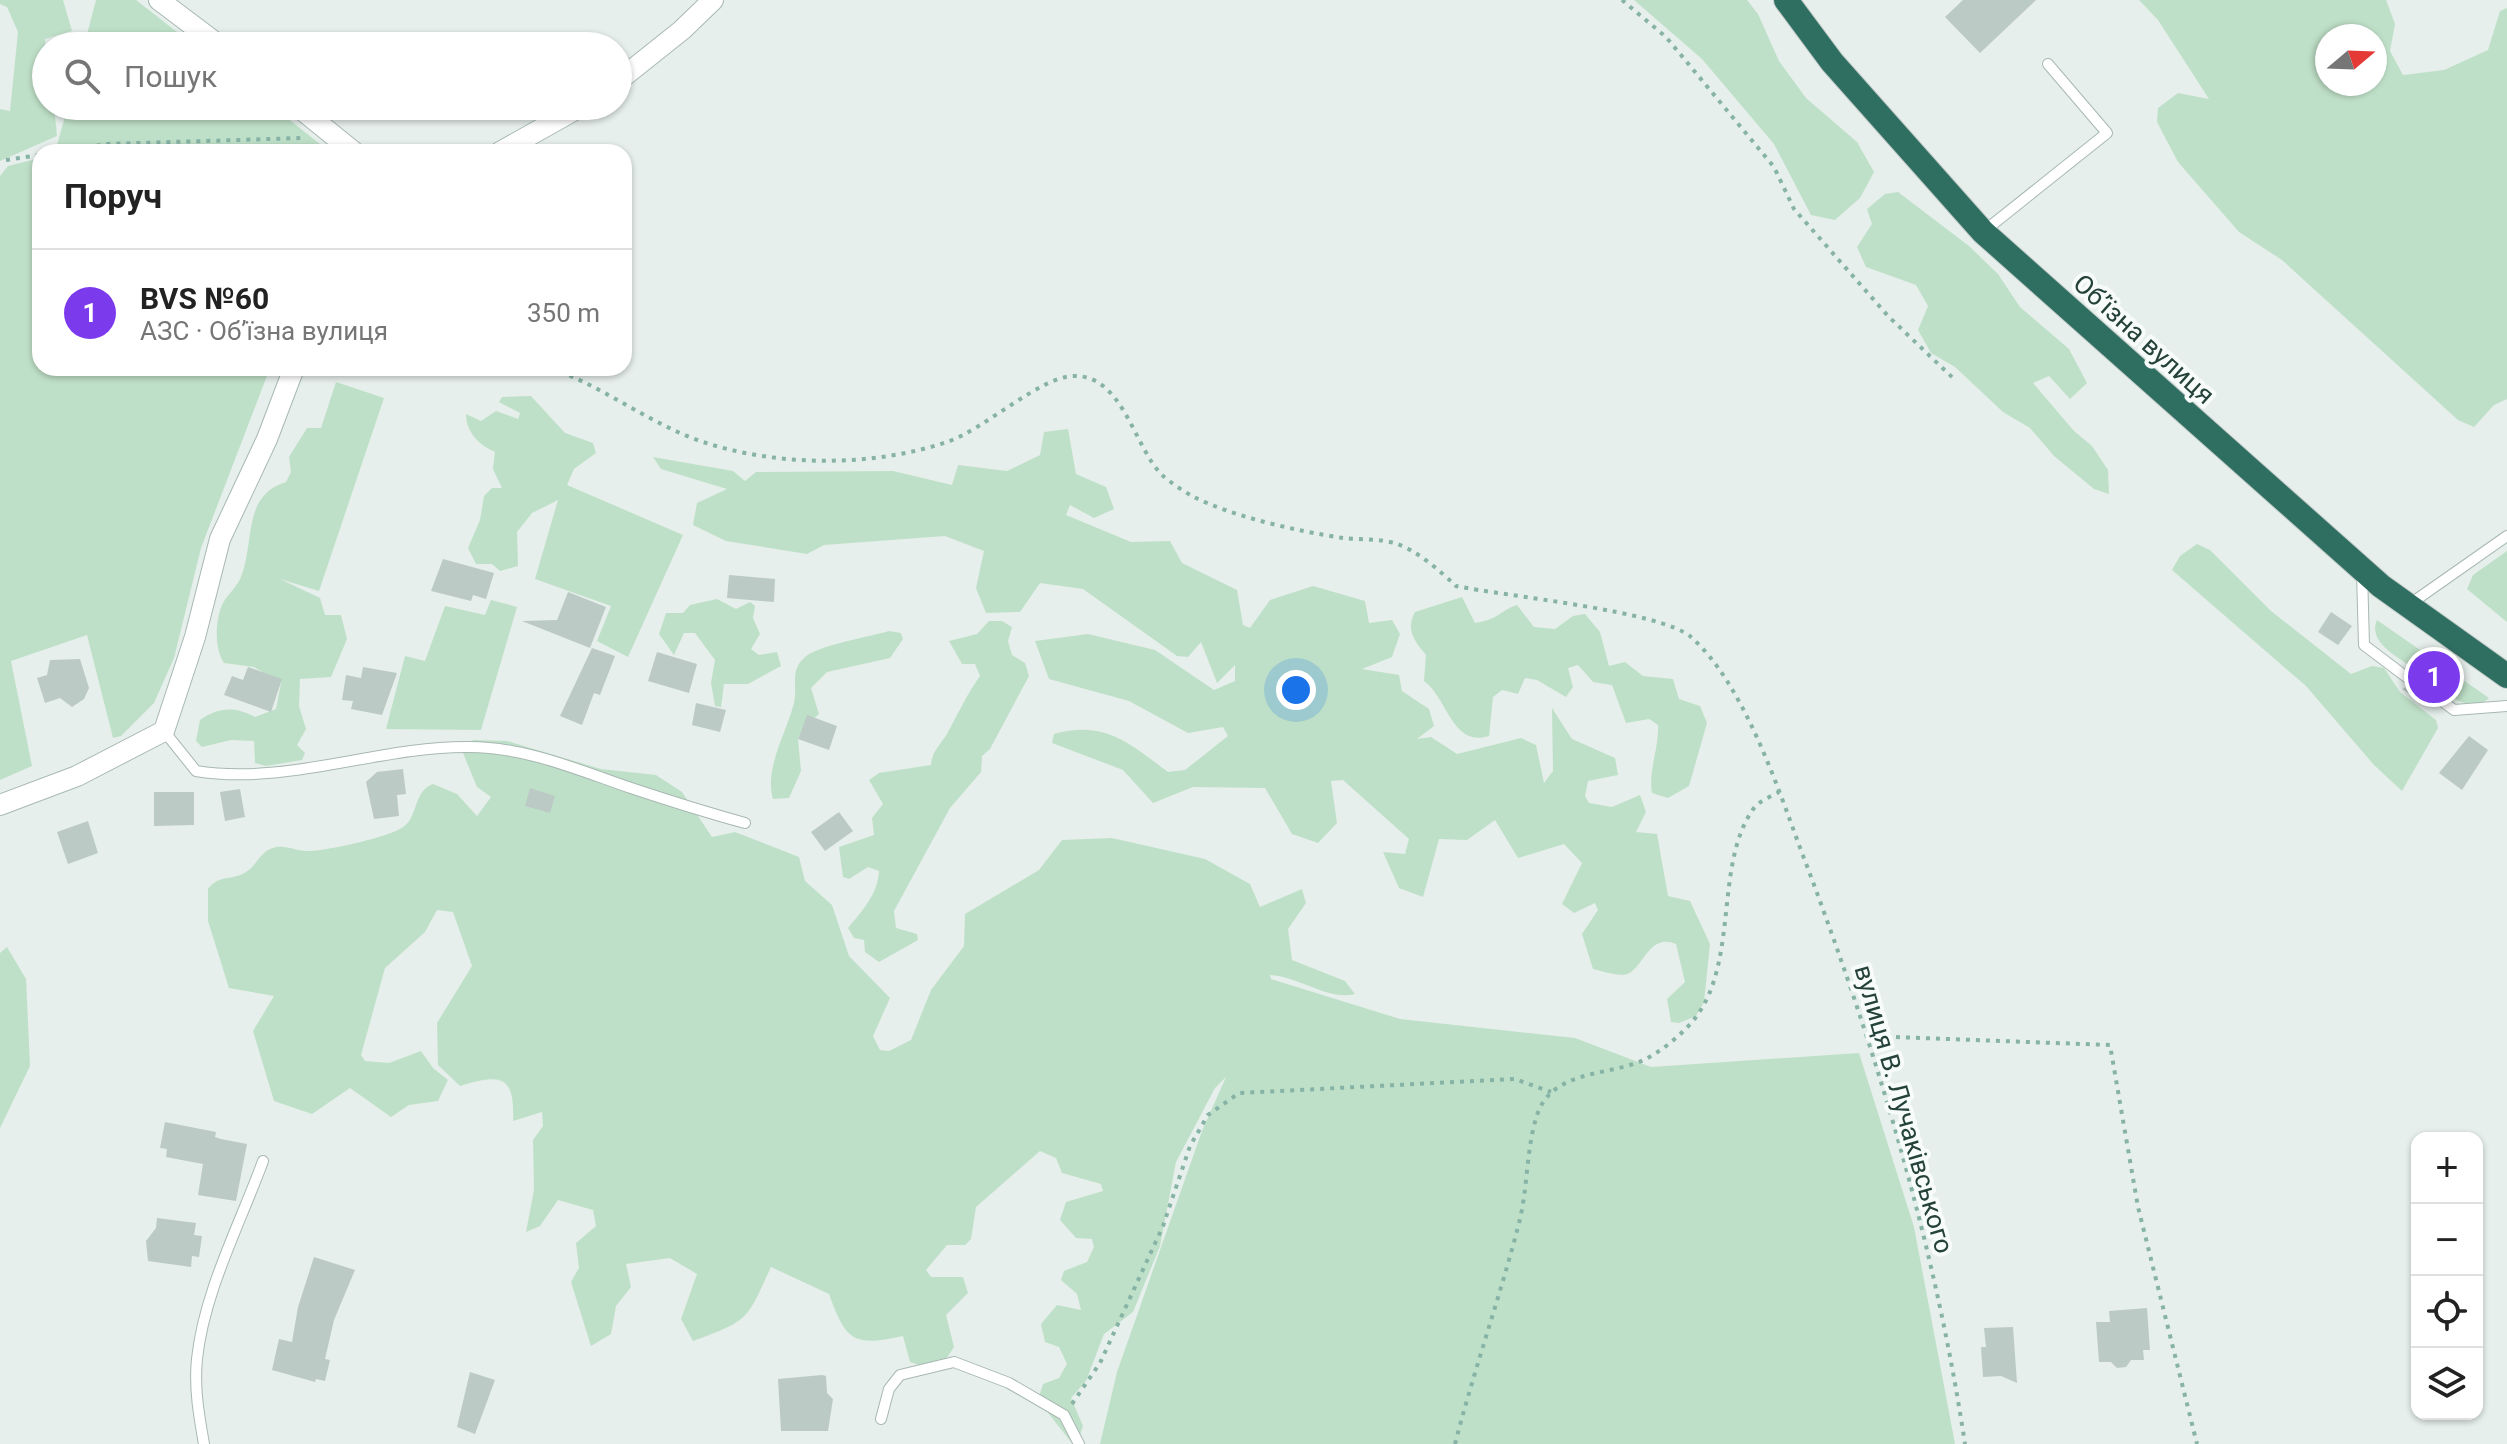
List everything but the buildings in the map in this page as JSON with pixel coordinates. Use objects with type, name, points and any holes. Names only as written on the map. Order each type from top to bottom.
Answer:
[{"type":"highway","name":"Обʼїзна вулиця","points":[[1786,0],[1832,62],[1983,232],[2362,570],[2507,676]]},
{"type":"street","points":[[159,0],[201,32]]},
{"type":"street","points":[[632,70],[682,30],[713,0]]},
{"type":"street","points":[[314,120],[344,144]]},
{"type":"street","points":[[514,144],[557,120]]},
{"type":"street","points":[[0,805],[77,776],[164,731],[195,637],[220,539],[267,439],[291,376]]},
{"type":"lane","points":[[1983,232],[2107,133],[2048,64]]},
{"type":"lane","points":[[2408,606],[2507,536]]},
{"type":"lane","points":[[2362,570],[2364,645],[2409,679]]},
{"type":"lane","points":[[2431,693],[2454,710],[2507,706]]},
{"type":"lane","points":[[164,731],[196,771],[213,774],[308,769],[468,747],[536,755],[685,807],[745,823]]},
{"type":"lane","points":[[204,1444],[197,1400],[197,1359],[203,1328],[263,1161]]},
{"type":"lane","points":[[881,1419],[889,1389],[900,1375],[954,1362],[1009,1383],[1064,1415],[1079,1444]]},
{"type":"path","points":[[1622,0],[1666,37],[1774,167],[1794,209],[1888,316],[1954,379]]},
{"type":"path","points":[[107,144],[311,138],[328,131]]},
{"type":"path","points":[[6,160],[32,156]]},
{"type":"path","name":"вулиця В. Лучаківського","points":[[570,376],[702,441],[746,451],[844,462],[884,459],[934,447],[969,435],[1054,380],[1074,376],[1093,379],[1110,392],[1162,475],[1192,496],[1280,524],[1342,538],[1397,544],[1440,571],[1456,586],[1634,616],[1690,635],[1739,702],[1779,792],[1833,934],[1918,1205],[1950,1342],[1965,1444]]},
{"type":"path","points":[[1455,1444],[1519,1221],[1537,1114],[1551,1092],[1565,1081],[1640,1061],[1664,1048],[1696,1016],[1716,971],[1737,849],[1755,807],[1779,792]]},
{"type":"path","points":[[1866,1036],[2110,1045],[2138,1207],[2197,1444]]},
{"type":"path","points":[[1064,1415],[1100,1363],[1163,1226],[1190,1146],[1208,1115],[1239,1093],[1515,1079],[1551,1092]]},
{"type":"green space","points":[[0,0],[63,0],[72,31],[32,32],[32,120],[55,120],[57,136],[32,144],[32,147],[0,161],[0,109],[10,111],[18,32],[7,7],[0,4]]},
{"type":"green space","points":[[96,0],[136,0],[177,32],[88,32]]},
{"type":"green space","points":[[1634,0],[1747,0],[1758,14],[1779,61],[1806,98],[1857,142],[1874,172],[1860,198],[1835,220],[1811,215],[1774,144],[1702,59]]},
{"type":"green space","points":[[2139,0],[2386,0],[2395,24],[2390,51],[2403,75],[2444,70],[2488,50],[2500,11],[2507,8],[2507,399],[2494,405],[2474,427],[2458,420],[2282,260],[2239,232],[2178,162],[2157,122],[2158,108],[2178,93],[2209,99],[2158,20]]},
{"type":"green space","points":[[64,120],[290,120],[320,144],[57,144]]},
{"type":"green space","points":[[32,160],[32,376],[267,376],[201,548],[174,658],[154,703],[121,736],[113,738],[87,635],[11,661],[32,766],[0,780],[0,176],[8,166]]},
{"type":"green space","points":[[1898,192],[1969,246],[1998,274],[2020,307],[2069,349],[2087,383],[2070,399],[2049,376],[2033,383],[2074,431],[2092,446],[2108,470],[2109,494],[2094,489],[2054,456],[2030,428],[2003,412],[1955,367],[1931,353],[1918,330],[1928,306],[1916,285],[1866,267],[1857,247],[1872,224],[1867,209],[1885,194]]},
{"type":"green space","points":[[336,382],[384,398],[319,591],[280,579],[320,598],[325,615],[341,615],[347,639],[331,677],[300,679],[299,706],[306,729],[297,745],[305,753],[302,760],[266,766],[255,763],[254,741],[231,740],[202,747],[196,741],[200,720],[213,712],[234,710],[255,717],[276,709],[281,683],[254,667],[224,663],[217,642],[218,617],[223,603],[241,577],[252,521],[262,497],[286,482],[291,472],[289,457],[307,428],[321,428]]},
{"type":"green space","points":[[531,396],[565,433],[593,443],[596,453],[574,469],[567,485],[683,535],[628,657],[597,641],[611,606],[535,579],[558,500],[532,513],[517,532],[518,566],[500,571],[492,564],[476,564],[468,548],[480,520],[484,496],[492,488],[502,488],[493,469],[495,452],[474,437],[466,414],[481,421],[496,411],[518,419],[520,413],[499,402],[502,397]]},
{"type":"green space","points":[[1068,429],[1076,474],[1106,487],[1114,509],[1094,518],[1070,505],[1066,515],[1131,542],[1170,541],[1182,563],[1237,590],[1243,625],[1250,628],[1270,600],[1313,586],[1365,601],[1369,623],[1392,620],[1400,634],[1392,657],[1362,669],[1399,675],[1402,691],[1429,709],[1434,726],[1417,739],[1431,737],[1457,754],[1521,738],[1536,745],[1544,783],[1553,771],[1552,708],[1572,739],[1615,758],[1618,775],[1588,781],[1585,796],[1589,803],[1612,807],[1640,795],[1646,812],[1636,832],[1657,834],[1668,896],[1690,901],[1710,944],[1704,1002],[1696,1016],[1679,1023],[1671,1022],[1667,999],[1685,982],[1676,944],[1668,942],[1655,946],[1627,974],[1593,969],[1582,934],[1598,910],[1595,903],[1574,913],[1562,904],[1582,863],[1564,844],[1518,858],[1495,820],[1467,840],[1439,839],[1423,897],[1399,888],[1383,852],[1405,854],[1409,839],[1343,780],[1331,781],[1337,823],[1318,843],[1292,834],[1265,788],[1193,787],[1153,803],[1123,770],[1052,743],[1054,734],[1072,730],[1102,732],[1128,744],[1168,772],[1185,770],[1228,736],[1223,727],[1188,733],[1129,701],[1049,679],[1035,641],[1088,634],[1155,650],[1214,690],[1235,681],[1235,665],[1217,683],[1201,642],[1188,657],[1177,656],[1083,589],[1040,583],[1020,612],[986,613],[976,588],[984,551],[945,536],[824,545],[807,554],[726,541],[693,525],[697,503],[727,489],[661,469],[653,457],[733,471],[745,481],[756,472],[893,471],[952,485],[958,465],[1007,471],[1040,455],[1044,432]]},
{"type":"green space","points":[[2197,544],[2210,550],[2271,611],[2351,674],[2372,666],[2384,668],[2400,692],[2436,720],[2438,728],[2402,791],[2374,765],[2306,686],[2172,570],[2180,556]]},
{"type":"green space","points":[[2507,551],[2507,622],[2467,589],[2473,575]]},
{"type":"green space","points":[[1462,597],[1475,623],[1517,605],[1534,627],[1555,629],[1573,616],[1585,614],[1600,632],[1609,666],[1625,662],[1643,676],[1673,679],[1679,699],[1700,706],[1707,723],[1689,786],[1668,798],[1652,793],[1651,776],[1658,725],[1649,719],[1626,723],[1612,685],[1593,682],[1578,665],[1568,668],[1573,687],[1566,697],[1537,680],[1525,678],[1518,694],[1502,690],[1493,697],[1489,736],[1477,738],[1466,735],[1424,681],[1426,655],[1411,630],[1415,612]]},
{"type":"green space","points":[[717,599],[736,609],[750,602],[755,606],[753,618],[760,634],[751,649],[759,655],[777,652],[781,666],[748,684],[724,684],[721,707],[715,706],[711,683],[715,660],[695,633],[684,633],[674,655],[659,634],[666,613],[683,613],[690,605]]},
{"type":"green space","points":[[491,600],[517,607],[481,730],[386,729],[405,656],[425,661],[445,606],[485,615]]},
{"type":"green space","points":[[2377,620],[2489,698],[2482,703],[2469,704],[2448,695],[2436,686],[2442,676],[2420,662],[2415,670],[2386,649],[2376,636]]},
{"type":"green space","points":[[989,621],[1002,621],[1012,627],[1008,641],[1012,655],[1025,663],[1029,676],[990,749],[982,756],[981,772],[950,808],[894,911],[896,928],[917,934],[918,940],[879,962],[865,952],[864,940],[854,938],[848,928],[872,895],[879,871],[868,867],[849,879],[843,877],[839,847],[874,835],[872,818],[883,804],[869,780],[879,773],[931,765],[935,751],[980,676],[975,664],[962,664],[949,641],[977,634]]},
{"type":"green space","points":[[889,631],[901,633],[903,639],[890,658],[827,672],[811,688],[819,714],[802,728],[798,739],[801,771],[789,798],[773,799],[771,776],[794,703],[800,662],[821,649]]},
{"type":"green space","points":[[473,740],[507,741],[601,769],[656,775],[682,792],[712,837],[735,832],[799,857],[805,881],[832,905],[849,956],[890,998],[873,1036],[880,1050],[889,1051],[911,1040],[931,990],[964,946],[965,914],[1039,870],[1062,840],[1112,838],[1205,859],[1250,884],[1260,907],[1302,889],[1306,903],[1288,929],[1292,960],[1345,981],[1355,994],[1324,992],[1270,975],[1271,979],[1400,1019],[1575,1038],[1651,1067],[1859,1053],[1914,1227],[1955,1444],[1100,1444],[1117,1372],[1202,1131],[1226,1077],[1215,1088],[1176,1162],[1160,1246],[1133,1312],[1104,1334],[1086,1381],[1071,1398],[1083,1426],[1078,1440],[1071,1442],[1038,1400],[1043,1384],[1059,1378],[1067,1364],[1059,1347],[1045,1342],[1041,1324],[1057,1305],[1081,1310],[1077,1294],[1061,1280],[1064,1271],[1087,1262],[1094,1247],[1092,1239],[1076,1238],[1060,1220],[1066,1202],[1103,1191],[1101,1184],[1062,1173],[1056,1158],[1040,1151],[976,1207],[971,1239],[965,1245],[947,1245],[926,1270],[931,1277],[963,1277],[968,1293],[946,1315],[954,1347],[938,1371],[910,1362],[903,1336],[873,1341],[854,1337],[841,1322],[829,1294],[771,1267],[744,1316],[726,1328],[693,1341],[681,1319],[697,1274],[670,1258],[626,1264],[631,1287],[616,1306],[611,1334],[591,1346],[571,1282],[579,1268],[576,1243],[596,1226],[593,1210],[558,1200],[540,1226],[526,1232],[534,1190],[533,1140],[543,1126],[542,1112],[513,1121],[511,1094],[502,1081],[485,1080],[460,1086],[438,1065],[437,1023],[472,966],[453,912],[437,910],[425,932],[385,968],[361,1055],[365,1061],[389,1063],[421,1051],[433,1068],[448,1080],[438,1101],[409,1105],[391,1117],[350,1088],[312,1114],[274,1101],[253,1031],[274,996],[229,988],[208,921],[208,889],[212,884],[246,872],[273,848],[318,850],[398,830],[410,820],[421,793],[433,784],[457,794],[477,816],[491,797],[477,787],[463,753]]},
{"type":"green space","points":[[7,947],[26,979],[30,1066],[0,1128],[0,953]]},
{"type":"place","name":"BVS №60","points":[[2434,677]]}]
